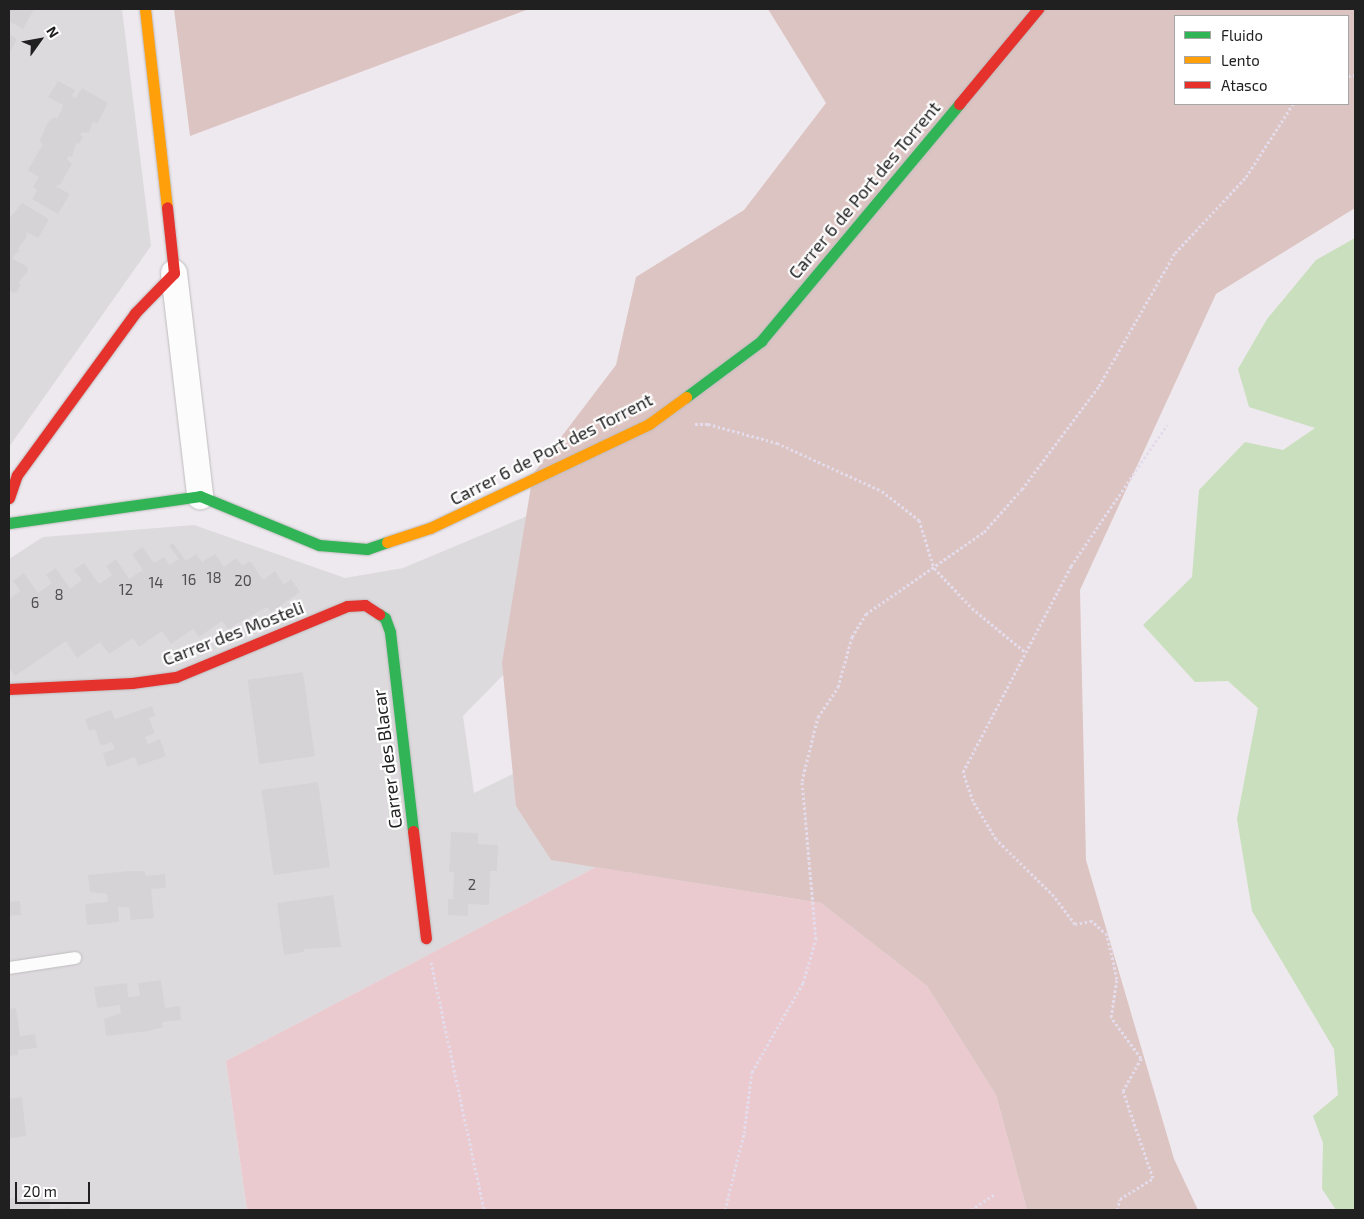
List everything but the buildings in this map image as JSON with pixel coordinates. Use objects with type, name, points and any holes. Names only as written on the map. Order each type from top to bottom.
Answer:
[{"type":"street","points":[[9,523],[200,496],[145,9]]},
{"type":"street","name":"Carrer 6 de Port des Torrent","points":[[200,496],[319,544],[367,549],[430,528],[649,424],[761,341],[1038,9]]},
{"type":"street","points":[[9,498],[17,475],[135,313],[174,273]]},
{"type":"street","name":"Carrer des Blacar","points":[[347,606],[365,605],[385,618],[390,632],[426,938]]},
{"type":"street","name":"Carrer des Mosteli","points":[[9,689],[132,683],[176,677],[347,606]]},
{"type":"lane","points":[[9,968],[75,958]]},
{"type":"path","points":[[725,1210],[744,1133],[752,1072],[803,983],[816,939],[802,781],[818,717],[838,687],[852,636],[866,614],[984,532],[1022,489],[1099,386],[1175,253],[1246,177],[1292,105]]},
{"type":"path","points":[[688,424],[708,424],[777,443],[882,491],[919,520],[934,568],[972,608],[1025,652]]},
{"type":"path","points":[[1117,1210],[1120,1199],[1153,1178],[1123,1091],[1141,1058],[1111,1017],[1117,979],[1107,935],[1092,921],[1075,924],[1054,896],[996,839],[972,802],[963,772],[1071,566],[1167,425]]},
{"type":"path","points":[[426,938],[484,1210]]},
{"type":"path","points":[[971,1210],[996,1194]]},
{"type":"shaded area","points":[[9,9],[122,9],[151,246],[9,447]]},
{"type":"shaded area","points":[[174,9],[529,9],[190,136]]},
{"type":"shaded area","points":[[768,9],[1355,9],[1355,208],[1216,294],[1080,590],[1086,860],[1174,1159],[1198,1210],[1027,1210],[996,1095],[927,986],[821,903],[551,860],[516,806],[502,663],[533,474],[616,365],[636,277],[744,210],[826,103]]},
{"type":"shaded area","points":[[1355,238],[1355,1210],[1336,1210],[1322,1189],[1323,1143],[1313,1116],[1338,1095],[1334,1049],[1252,911],[1237,819],[1258,708],[1228,681],[1195,682],[1143,625],[1192,577],[1199,490],[1245,442],[1283,450],[1315,428],[1249,407],[1238,369],[1267,319],[1316,260]]},
{"type":"shaded area","points":[[544,509],[553,624],[463,716],[474,793],[708,678],[730,797],[226,1061],[247,1210],[9,1210],[9,559],[43,537],[194,525],[345,578],[403,568]]},
{"type":"shaded area","points":[[596,867],[821,903],[927,986],[996,1095],[1027,1210],[247,1210],[226,1061]]},
{"type":"traffic: fast","points":[[686,397],[761,341],[959,104]]},
{"type":"traffic: fast","points":[[9,523],[200,496],[319,545],[367,549],[387,542]]},
{"type":"traffic: fast","points":[[379,614],[385,618],[390,632],[413,831]]},
{"type":"traffic: slow","points":[[145,9],[167,207]]},
{"type":"traffic: slow","points":[[387,542],[430,528],[649,424],[686,397]]},
{"type":"traffic: jam","points":[[959,104],[1038,9]]},
{"type":"traffic: jam","points":[[9,498],[17,475],[135,313],[174,273],[167,207]]},
{"type":"traffic: jam","points":[[9,689],[132,683],[176,677],[347,606],[365,605],[379,614]]},
{"type":"traffic: jam","points":[[413,831],[426,938]]}]
